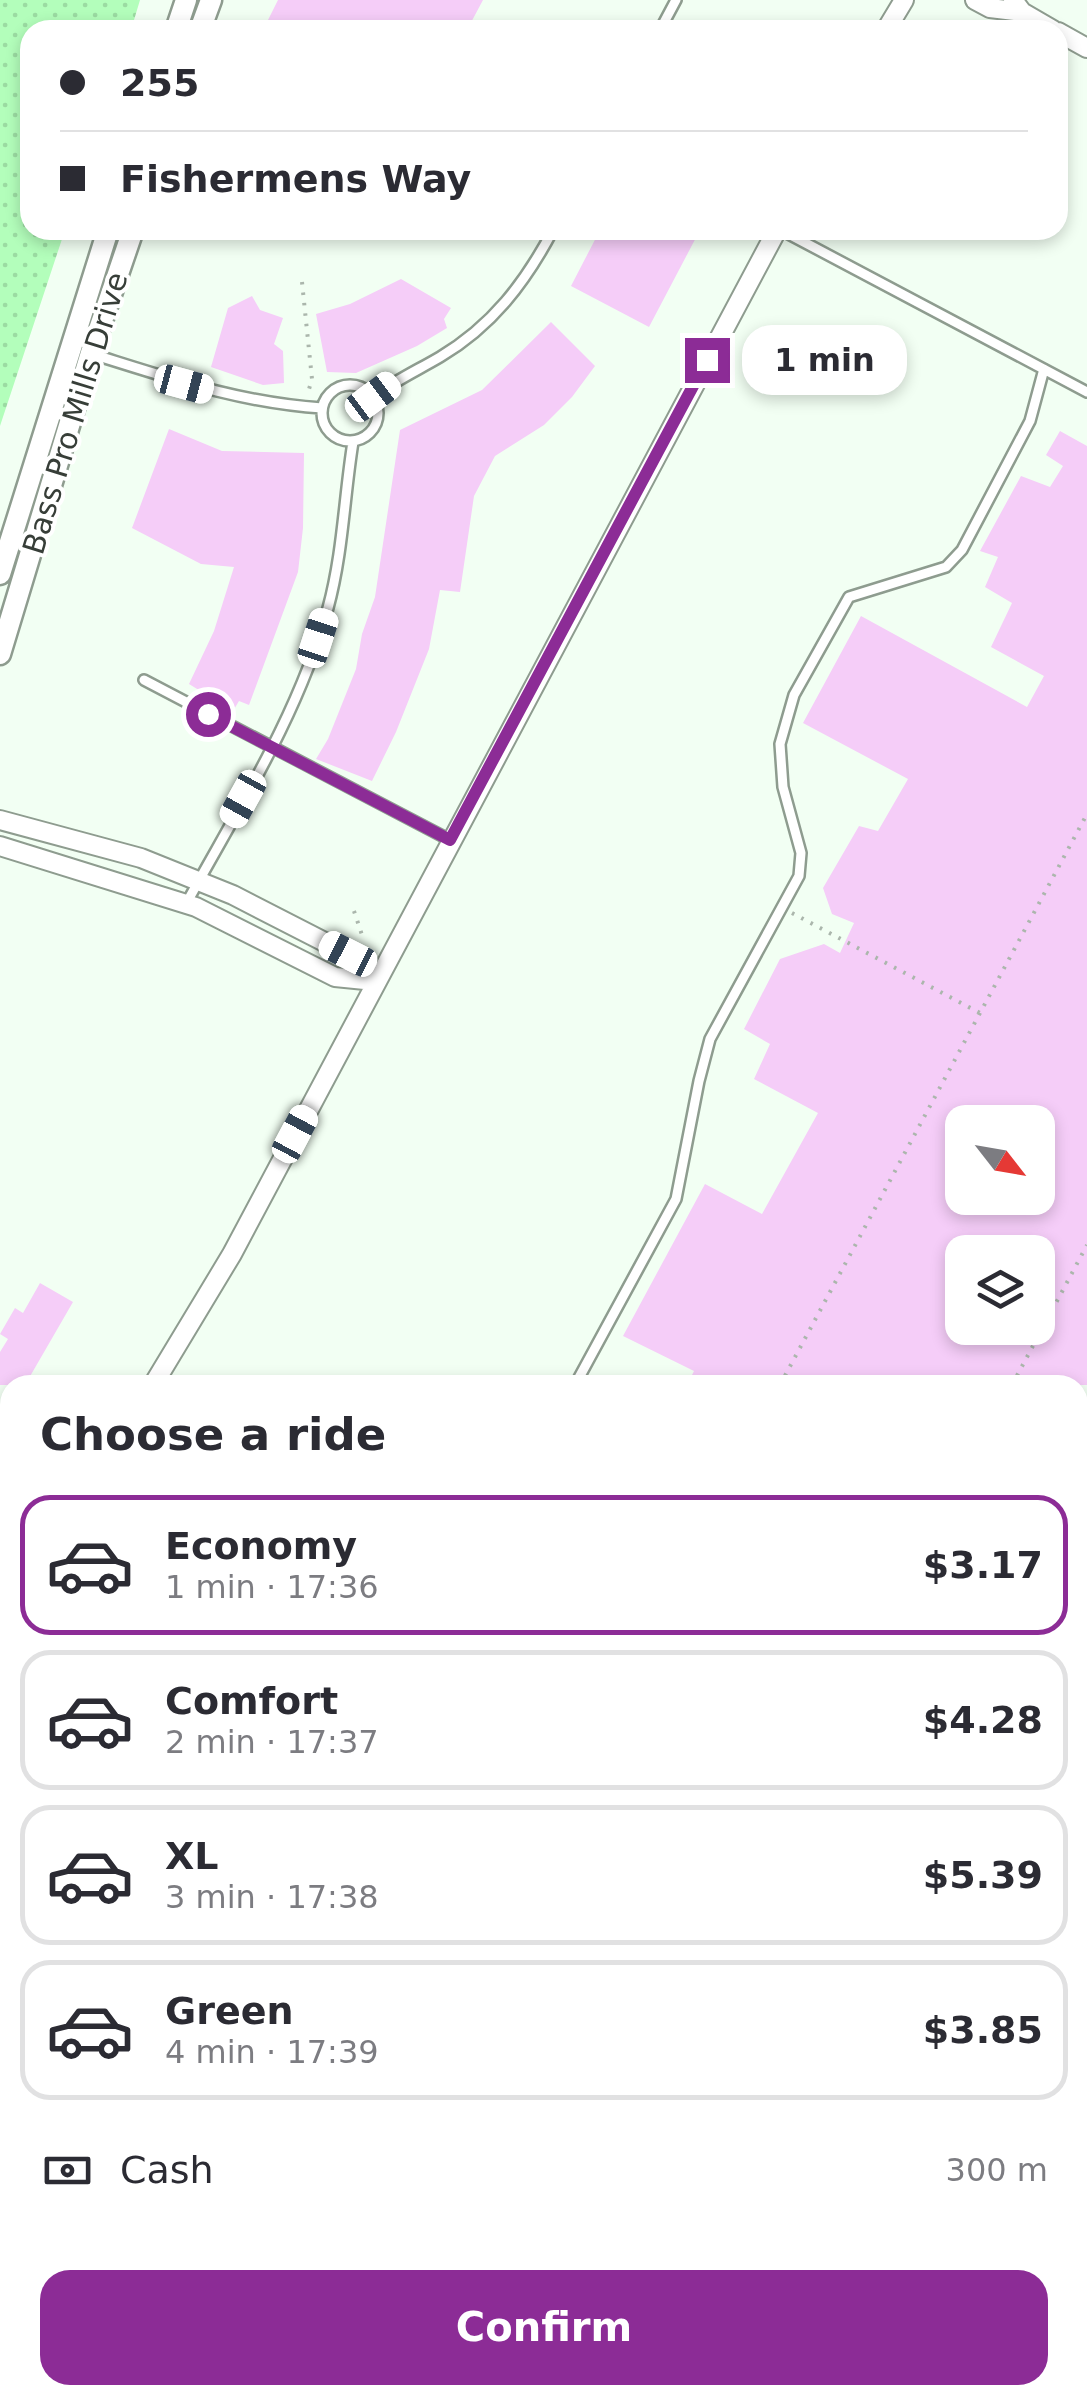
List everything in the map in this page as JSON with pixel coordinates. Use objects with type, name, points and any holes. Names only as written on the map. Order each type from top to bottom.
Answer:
[{"type":"street","points":[[975,0],[990,8],[1018,6],[1039,20]]},
{"type":"street","name":"Bass Pro Mills Drive","points":[[0,574],[105,240]]},
{"type":"street","name":"Bass Pro Mills Drive","points":[[0,654],[91,353],[130,240]]},
{"type":"street","points":[[159,1375],[232,1254],[774,240]]},
{"type":"street","points":[[0,820],[141,858],[233,895],[348,954],[375,981]]},
{"type":"street","points":[[0,846],[186,904],[335,977],[375,981]]},
{"type":"lane","points":[[373,397],[442,356],[498,312],[518,288],[547,240]]},
{"type":"lane","points":[[798,240],[1087,392]]},
{"type":"lane","points":[[91,353],[219,394],[322,408]]},
{"type":"lane","points":[[580,1375],[676,1198],[710,1039],[783,909],[801,864],[799,841],[781,774],[780,744],[794,695],[849,597],[946,567],[962,550],[1030,421],[1044,369]]},
{"type":"lane","points":[[347,385],[366,390],[373,397],[378,406],[376,425],[362,440],[352,442],[334,437],[326,430],[322,408],[329,393],[347,385]]},
{"type":"lane","points":[[186,904],[272,748],[308,668],[328,609],[341,548],[352,442]]},
{"type":"lane","points":[[144,680],[450,840]]},
{"type":"path","points":[[302,282],[312,379],[304,407]]},
{"type":"path","points":[[785,1375],[1087,814]]},
{"type":"path","points":[[783,909],[980,1013]]},
{"type":"path","points":[[354,911],[362,936]]},
{"type":"path","points":[[1017,1375],[1087,1246]]},
{"type":"green space","points":[[0,0],[140,0],[134,20],[20,20],[20,240],[62,240],[0,426]]},
{"type":"building","points":[[278,0],[483,0],[472,20],[268,20]]},
{"type":"building","points":[[595,240],[695,240],[649,327],[571,286]]},
{"type":"building","points":[[401,279],[451,308],[444,319],[447,328],[356,373],[327,372],[316,314],[350,304]]},
{"type":"building","points":[[252,296],[260,310],[283,318],[274,344],[283,351],[284,383],[263,385],[211,367],[228,308]]},
{"type":"building","points":[[551,322],[595,366],[544,425],[495,456],[474,496],[460,592],[440,590],[429,649],[372,781],[316,759],[356,669],[362,634],[375,597],[400,430],[482,390]]},
{"type":"building","points":[[169,429],[222,451],[304,453],[298,572],[249,705],[239,701],[233,711],[189,684],[214,631],[234,567],[201,564],[132,528]]},
{"type":"building","points":[[1060,431],[1087,446],[1087,1375],[692,1375],[694,1371],[623,1336],[705,1184],[762,1214],[818,1113],[754,1079],[770,1044],[744,1029],[780,959],[824,944],[840,953],[854,923],[832,914],[823,888],[859,826],[878,831],[908,779],[803,723],[861,616],[1027,707],[1044,676],[991,647],[1012,603],[985,587],[998,557],[980,551],[1021,476],[1050,487],[1063,466],[1046,455]]},
{"type":"building","points":[[40,1283],[73,1302],[31,1375],[0,1375],[0,1352],[8,1339],[0,1334],[15,1308],[23,1313]]},
{"type":"route","points":[[208,714],[450,840],[707,360]]}]
